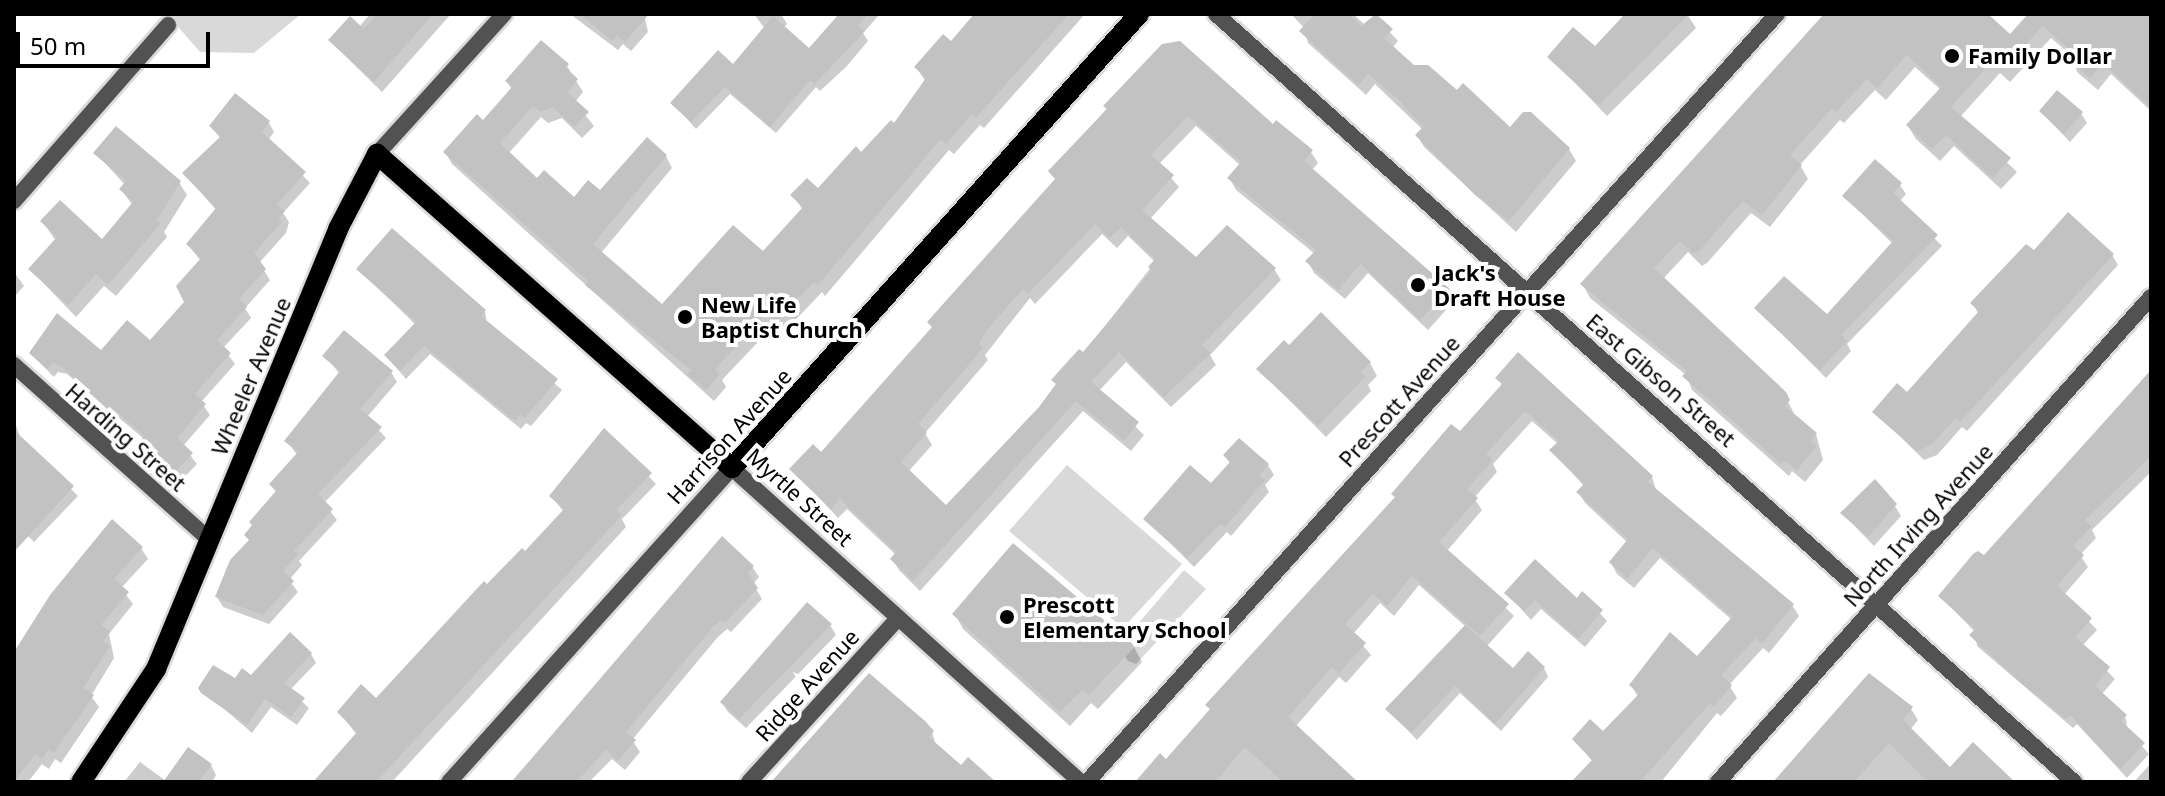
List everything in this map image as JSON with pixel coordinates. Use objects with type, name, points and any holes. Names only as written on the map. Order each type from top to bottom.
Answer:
[{"type":"main road","name":"Harrison Avenue","points":[[732,468],[1139,14]]},
{"type":"main road","name":"Myrtle Street","points":[[377,154],[732,468]]},
{"type":"main road","name":"Wheeler Avenue","points":[[81,782],[149,682],[338,229],[377,154]]},
{"type":"street","name":"Wheeler Avenue","points":[[377,154],[504,14]]},
{"type":"street","name":"East Gibson Street","points":[[1216,14],[2074,782]]},
{"type":"street","name":"Prescott Avenue","points":[[1084,782],[1777,14]]},
{"type":"street","points":[[14,201],[168,25]]},
{"type":"street","name":"North Irving Avenue","points":[[1718,782],[2151,297]]},
{"type":"street","name":"Harding Street","points":[[14,365],[210,540]]},
{"type":"street","name":"Myrtle Street","points":[[732,468],[1084,782]]},
{"type":"street","name":"Harrison Avenue","points":[[449,782],[732,468]]},
{"type":"street","name":"Ridge Avenue","points":[[749,782],[898,618]]},
{"type":"shaded area","points":[[167,14],[301,14],[254,53],[200,52]]},
{"type":"shaded area","points":[[1067,465],[1182,564],[1123,628],[1009,531]]},
{"type":"shaded area","points":[[1184,570],[1206,589],[1136,664],[1128,661],[1125,657],[1140,641],[1131,632]]},
{"type":"building","points":[[377,14],[433,14],[374,82],[328,40],[350,16],[364,29]]},
{"type":"building","points":[[580,14],[649,14],[625,42],[617,35],[612,41]]},
{"type":"building","points":[[839,14],[868,14],[858,26],[865,31],[815,84],[810,80],[770,127],[725,87],[691,122],[670,103],[718,50],[733,64],[773,16],[809,48]]},
{"type":"building","points":[[974,14],[1069,14],[976,118],[972,114],[946,144],[941,139],[818,285],[814,282],[776,321],[766,314],[715,369],[720,374],[706,390],[687,374],[691,370],[585,285],[588,281],[443,152],[477,114],[483,120],[512,87],[505,81],[541,40],[569,64],[566,68],[578,79],[567,92],[589,112],[574,127],[553,107],[540,112],[533,106],[500,143],[537,178],[544,170],[574,197],[588,180],[600,190],[647,137],[667,155],[593,244],[662,304],[733,225],[763,251],[803,207],[790,195],[807,178],[818,188],[856,146],[861,152],[891,120],[894,123],[926,78],[914,67],[943,34],[951,41]]},
{"type":"building","points":[[1315,14],[1348,14],[1361,26],[1376,14],[1393,29],[1384,38],[1414,65],[1428,65],[1457,90],[1463,83],[1510,127],[1523,112],[1531,112],[1570,148],[1509,221],[1475,195],[1415,135],[1423,127],[1399,100],[1368,74],[1358,85],[1299,31]]},
{"type":"building","points":[[1625,14],[1689,14],[1599,105],[1547,57],[1573,27],[1595,46]]},
{"type":"building","points":[[1824,14],[1988,14],[2010,34],[2028,14],[2151,14],[2151,108],[2103,63],[2090,78],[2067,59],[2072,52],[2043,26],[2001,70],[1992,61],[1951,107],[2011,158],[1993,178],[1946,135],[1932,149],[1906,125],[1941,87],[1907,55],[1877,88],[1867,79],[1836,112],[1832,108],[1790,155],[1802,165],[1762,215],[1743,201],[1700,250],[1693,254],[1680,241],[1654,268],[1786,392],[1790,400],[1785,406],[1817,433],[1811,441],[1817,446],[1797,470],[1784,460],[1781,464],[1682,376],[1687,371],[1580,284]]},
{"type":"building","points":[[1180,41],[1273,124],[1276,120],[1313,150],[1304,161],[1450,289],[1420,320],[1361,264],[1338,290],[1305,261],[1316,250],[1227,178],[1241,162],[1188,116],[1151,155],[1174,175],[1142,210],[1196,257],[1227,225],[1276,268],[1202,345],[1211,353],[1164,397],[1119,352],[1091,382],[1139,422],[1124,441],[1076,401],[913,581],[890,559],[896,552],[840,499],[831,509],[789,469],[813,444],[821,452],[932,327],[927,322],[1055,179],[1048,171],[1107,109],[1103,106],[1162,44]],"holes":[[[1095,224],[1110,238],[1121,227],[1155,259],[1148,267],[1152,270],[1083,352],[1079,349],[1051,380],[1056,384],[1039,407],[946,505],[901,462],[927,432],[918,424],[983,348],[979,344],[986,331],[1023,289],[1028,294]]]},
{"type":"building","points":[[2057,90],[2083,112],[2064,134],[2039,111]]},
{"type":"building","points":[[235,93],[270,121],[262,132],[306,172],[277,204],[285,211],[278,219],[282,222],[254,253],[266,269],[239,299],[247,307],[217,340],[231,353],[195,394],[206,404],[177,438],[193,453],[169,478],[133,448],[144,436],[110,406],[107,409],[60,365],[53,363],[47,369],[29,353],[57,313],[101,350],[127,320],[150,340],[184,302],[176,286],[201,258],[186,244],[216,208],[182,173],[221,136],[209,126]]},
{"type":"building","points":[[116,126],[181,181],[157,220],[161,223],[108,285],[96,274],[68,305],[28,269],[57,237],[40,221],[60,200],[102,239],[133,202],[119,189],[126,181],[93,153]]},
{"type":"building","points":[[1875,159],[1902,183],[1893,193],[1938,235],[1841,335],[1847,341],[1820,370],[1754,308],[1784,276],[1827,314],[1893,241],[1842,196]]},
{"type":"building","points":[[2068,212],[2114,254],[1960,422],[1956,418],[1931,445],[1917,451],[1872,412],[1897,383],[1907,392],[1979,311],[1970,303],[2026,244],[2034,250]]},
{"type":"building","points":[[392,228],[486,310],[481,316],[558,379],[525,418],[520,414],[515,421],[424,346],[400,371],[384,355],[416,322],[356,269]]},
{"type":"building","points":[[1321,312],[1371,362],[1361,372],[1365,377],[1318,426],[1256,369],[1284,340],[1289,345]]},
{"type":"building","points":[[344,330],[393,371],[360,409],[382,427],[318,494],[333,509],[294,551],[298,554],[283,571],[294,581],[263,615],[215,597],[230,560],[249,540],[244,535],[252,525],[249,522],[276,491],[269,484],[298,452],[284,441],[340,371],[322,356]]},
{"type":"building","points":[[1518,352],[1653,476],[1648,482],[1794,604],[1762,644],[1756,638],[1721,675],[1732,685],[1714,706],[1710,703],[1640,782],[1571,782],[1592,760],[1572,739],[1590,719],[1603,731],[1639,694],[1629,685],[1670,632],[1697,656],[1732,617],[1653,548],[1627,579],[1609,562],[1628,539],[1576,492],[1584,484],[1549,450],[1559,441],[1525,411],[1486,454],[1493,460],[1467,489],[1478,498],[1439,542],[1509,604],[1480,636],[1412,576],[1387,606],[1373,594],[1345,624],[1366,643],[1339,673],[1332,667],[1288,717],[1358,782],[1283,782],[1245,747],[1215,782],[1135,782],[1160,753],[1166,759],[1210,709],[1205,705],[1395,497],[1391,494],[1451,424],[1460,431],[1502,384],[1495,378]]},
{"type":"building","points":[[2151,370],[2151,456],[2085,520],[2092,526],[2073,546],[2084,555],[2057,586],[2092,618],[2075,637],[2110,667],[2095,686],[2127,715],[2121,721],[2145,743],[2120,769],[2070,715],[2066,719],[1969,635],[1975,629],[1938,596],[1973,554],[1978,551],[1984,555]]},
{"type":"building","points":[[604,428],[652,473],[616,510],[622,515],[376,782],[313,782],[357,732],[337,712],[361,684],[376,698],[484,581],[487,584],[522,548],[525,551],[564,509],[549,496]]},
{"type":"building","points":[[14,430],[74,486],[14,552]]},
{"type":"building","points":[[1239,438],[1269,464],[1259,476],[1265,480],[1225,527],[1220,524],[1187,558],[1143,519],[1190,465],[1211,483],[1230,462],[1223,455]]},
{"type":"building","points":[[1875,479],[1897,504],[1868,537],[1840,513]]},
{"type":"building","points":[[112,519],[143,547],[114,579],[129,592],[101,625],[110,631],[103,642],[110,646],[83,688],[94,695],[54,753],[49,749],[42,759],[35,754],[14,782],[14,652],[50,595]]},
{"type":"building","points":[[722,536],[754,566],[748,573],[758,588],[725,623],[721,620],[712,628],[626,732],[636,740],[618,761],[606,750],[576,782],[512,782]]},
{"type":"building","name":"Prescott Elementary School","points":[[1013,543],[1135,646],[1089,695],[1082,690],[1060,712],[952,614]]},
{"type":"building","points":[[1535,559],[1577,598],[1582,591],[1603,610],[1578,639],[1535,600],[1524,611],[1504,593]]},
{"type":"building","points":[[807,602],[832,624],[739,719],[720,702]]},
{"type":"building","points":[[1465,625],[1513,668],[1528,651],[1545,667],[1495,724],[1455,686],[1411,733],[1385,709]]},
{"type":"building","points":[[290,632],[312,653],[284,683],[305,698],[291,717],[265,699],[247,725],[201,693],[198,688],[213,665],[235,678],[242,668],[251,675]]},
{"type":"building","points":[[869,673],[925,721],[934,731],[929,737],[961,765],[968,757],[996,782],[771,782]]},
{"type":"building","points":[[1869,673],[1913,707],[1903,720],[1950,767],[1973,742],[2015,782],[1928,782],[1889,743],[1854,782],[1773,782]]},
{"type":"building","points":[[188,747],[212,764],[199,782],[163,782]]},
{"type":"place","name":"Family Dollar","points":[[1952,56]]},
{"type":"place","name":"Jack's Draft House","points":[[1418,285]]},
{"type":"place","name":"New Life Baptist Church","points":[[685,317]]},
{"type":"place","name":"Prescott Elementary School","points":[[1007,617]]}]
